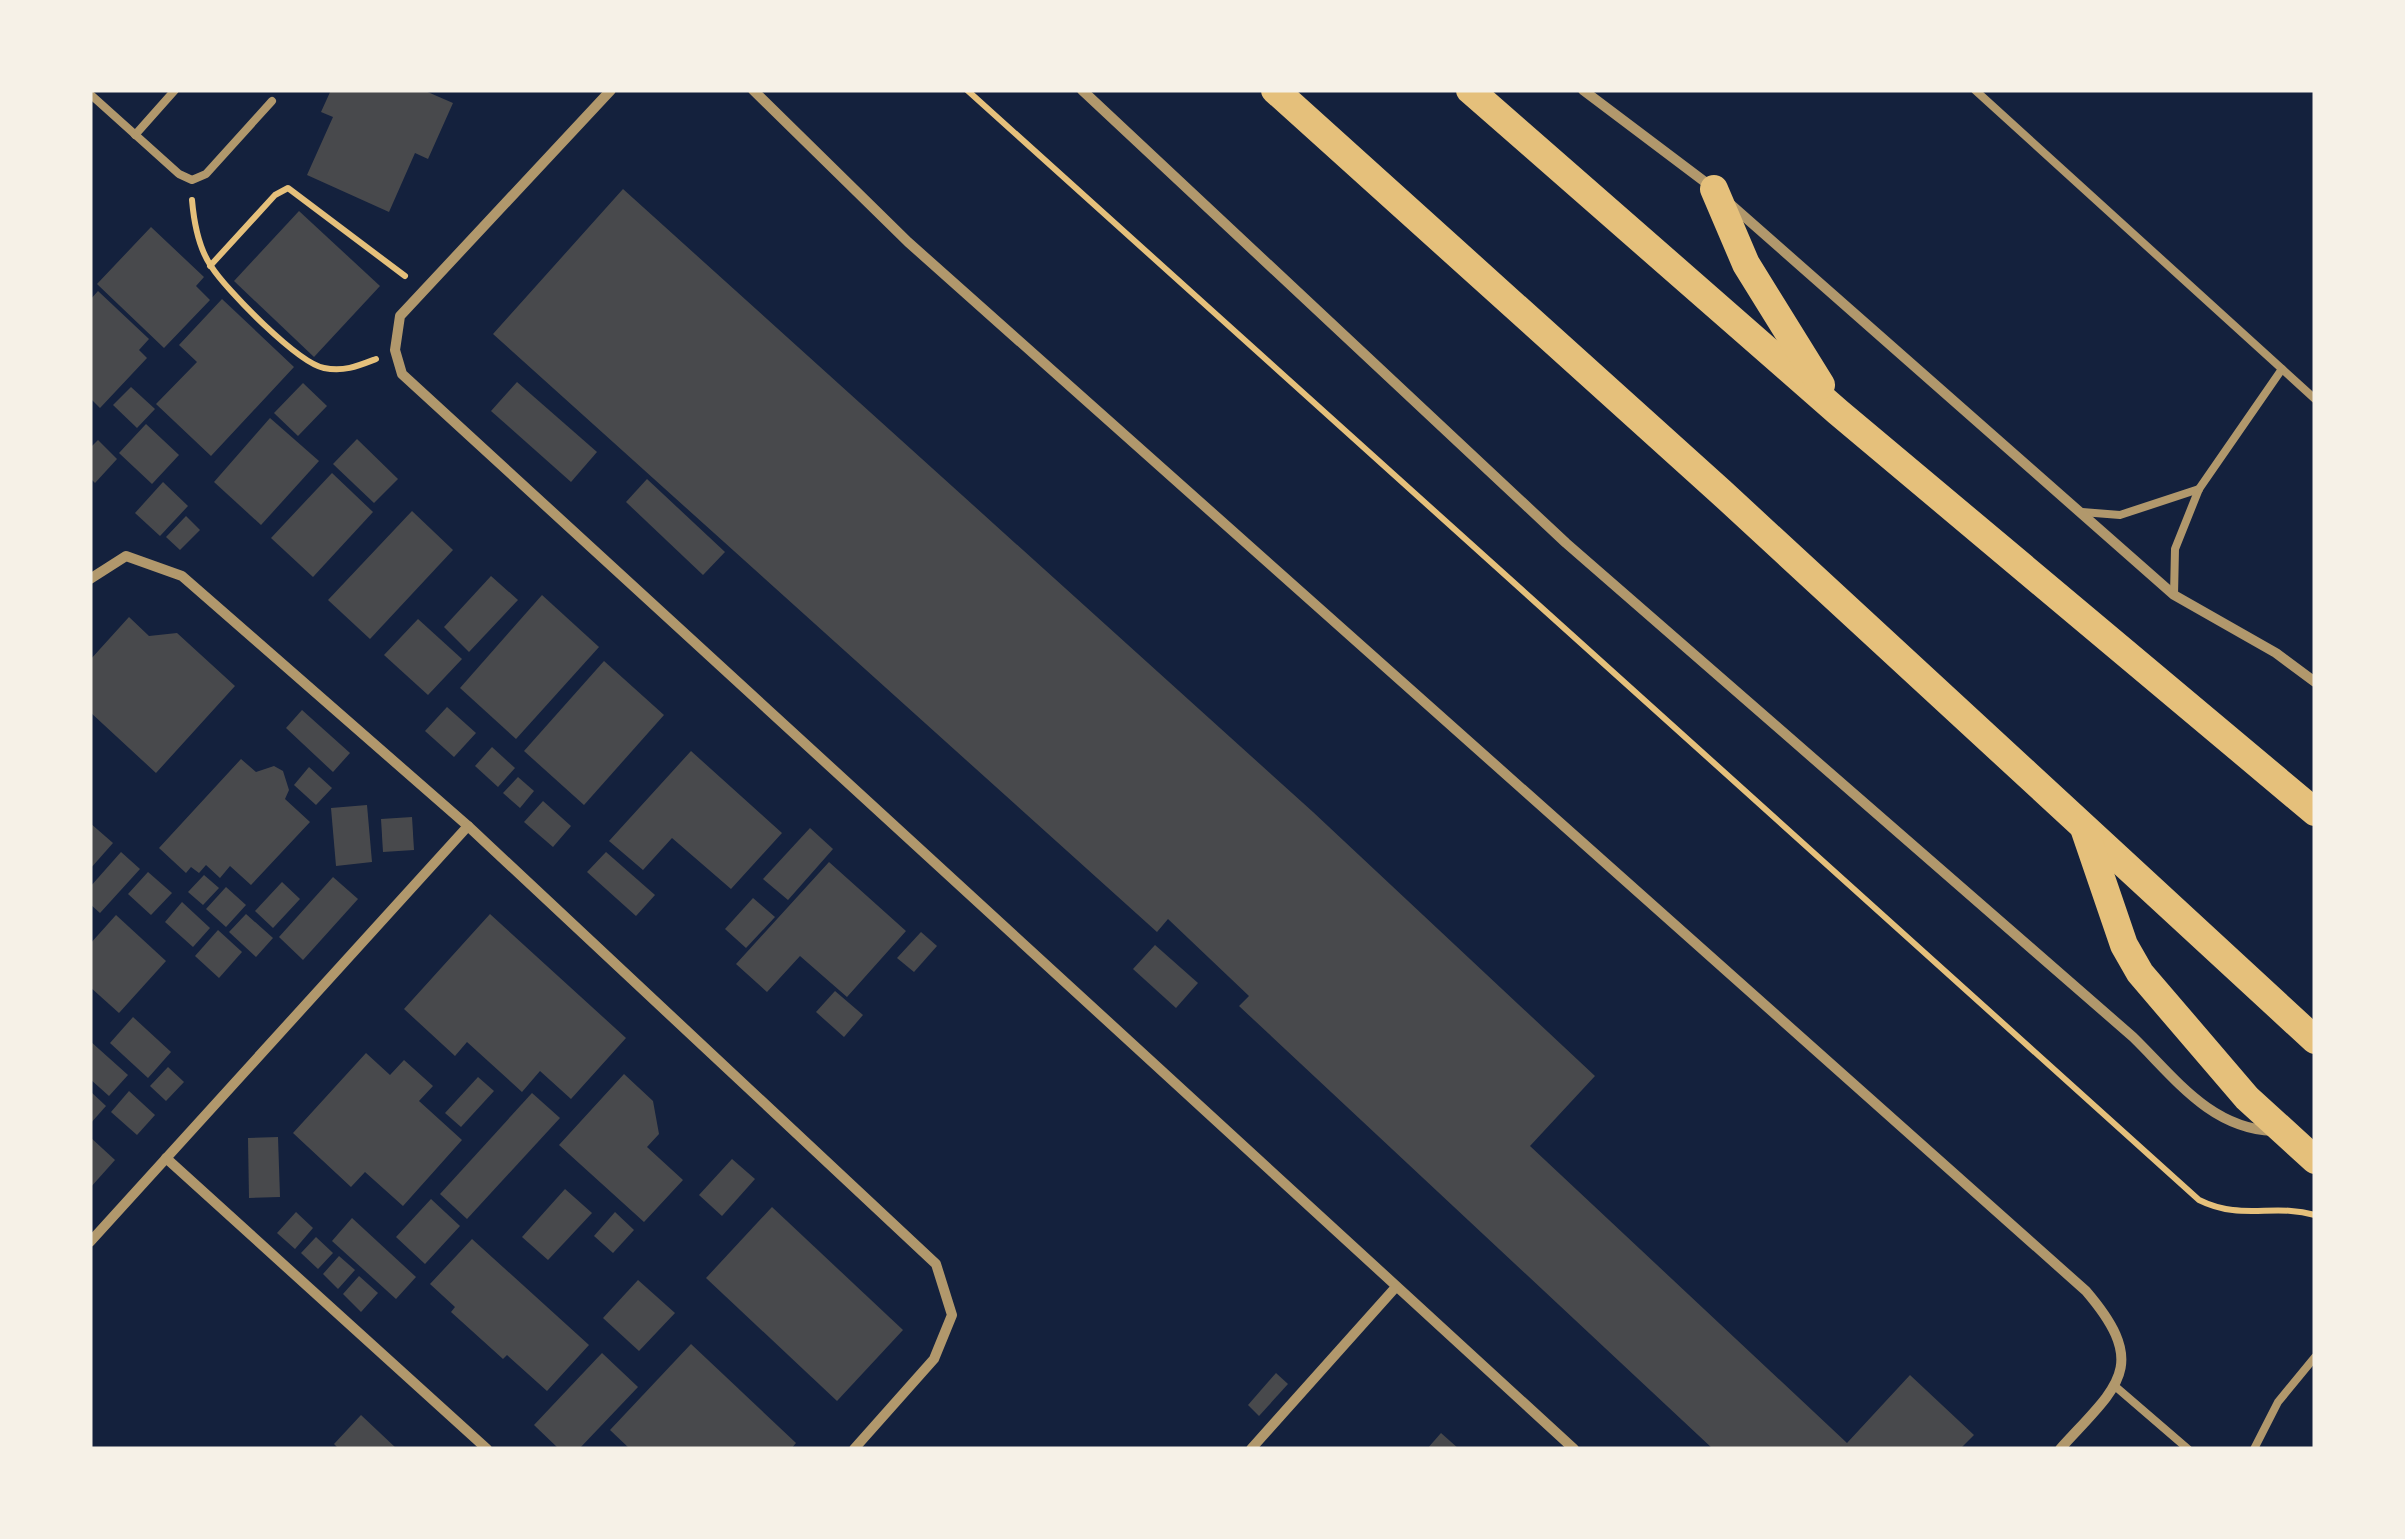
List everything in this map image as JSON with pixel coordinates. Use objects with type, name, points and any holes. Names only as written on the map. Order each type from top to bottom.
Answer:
[{"type":"highway","points":[[1275,90],[2315,1040]]},
{"type":"highway","points":[[1470,90],[1838,412],[2315,812]]},
{"type":"highway","points":[[1714,189],[1746,264],[1838,412]]},
{"type":"highway","points":[[2082,824],[2124,944],[2140,972],[2247,1098],[2315,1160]]},
{"type":"street","points":[[610,90],[400,316],[395,350],[402,374],[1574,1449]]},
{"type":"street","points":[[753,90],[920,254],[2086,1292],[2123,1345],[2116,1387],[2060,1449]]},
{"type":"street","points":[[1082,90],[1566,543],[2134,1037],[2200,1104],[2234,1125],[2284,1131]]},
{"type":"street","points":[[1590,93],[1714,189],[2174,595],[2276,653],[2315,682]]},
{"type":"street","points":[[90,579],[126,556],[182,576],[468,826],[936,1264],[952,1315],[934,1359],[854,1449]]},
{"type":"street","points":[[90,1242],[468,826]]},
{"type":"street","points":[[166,1158],[488,1449]]},
{"type":"street","points":[[1251,1449],[1395,1288]]},
{"type":"lane","points":[[136,135],[175,90]]},
{"type":"lane","points":[[1975,90],[2315,399]]},
{"type":"lane","points":[[90,94],[192,180],[206,174],[272,101]]},
{"type":"lane","points":[[2174,595],[2175,550],[2198,489],[2282,369]]},
{"type":"lane","points":[[2080,512],[2120,515],[2198,489]]},
{"type":"lane","points":[[2254,1449],[2278,1402],[2315,1357]]},
{"type":"lane","points":[[2116,1387],[2188,1449]]},
{"type":"path","points":[[967,90],[2198,1200],[2223,1212],[2287,1208],[2315,1215]]},
{"type":"path","points":[[192,180],[198,241],[210,266],[312,364],[350,370],[395,350]]},
{"type":"path","points":[[210,266],[275,195],[288,188],[421,289]]},
{"type":"building","points":[[331,90],[423,90],[453,103],[428,159],[415,153],[389,212],[307,175],[333,117],[321,112]]},
{"type":"building","points":[[623,189],[1313,812],[1595,1076],[1530,1146],[1847,1443],[1910,1375],[1974,1435],[1960,1449],[1713,1449],[1239,1006],[1249,996],[1168,919],[1157,932],[493,334]]},
{"type":"building","points":[[299,211],[380,286],[314,357],[234,281]]},
{"type":"building","points":[[151,227],[204,277],[196,286],[210,300],[164,348],[97,284]]},
{"type":"building","points":[[98,291],[149,339],[139,350],[147,358],[100,408],[90,398],[90,300]]},
{"type":"building","points":[[222,299],[294,367],[211,456],[156,404],[197,362],[179,345]]},
{"type":"building","points":[[517,382],[597,452],[571,482],[491,411]]},
{"type":"building","points":[[303,383],[327,406],[298,436],[274,413]]},
{"type":"building","points":[[131,387],[155,409],[137,428],[113,405]]},
{"type":"building","points":[[270,418],[319,461],[261,525],[214,482]]},
{"type":"building","points":[[146,424],[179,455],[152,484],[119,453]]},
{"type":"building","points":[[357,439],[398,479],[374,503],[333,464]]},
{"type":"building","points":[[98,440],[117,459],[95,483],[90,478],[90,448]]},
{"type":"building","points":[[332,473],[373,512],[313,577],[271,538]]},
{"type":"building","points":[[647,479],[725,552],[703,575],[626,502]]},
{"type":"building","points":[[163,482],[188,506],[160,536],[135,513]]},
{"type":"building","points":[[412,511],[453,550],[370,639],[328,600]]},
{"type":"building","points":[[186,516],[200,530],[180,550],[166,537]]},
{"type":"building","points":[[491,576],[518,600],[469,652],[444,627]]},
{"type":"building","points":[[542,595],[599,647],[516,739],[460,688]]},
{"type":"building","points":[[129,617],[149,636],[177,633],[235,686],[156,773],[90,712],[90,660]]},
{"type":"building","points":[[418,619],[462,659],[428,695],[384,655]]},
{"type":"building","points":[[604,661],[664,715],[584,805],[524,751]]},
{"type":"building","points":[[447,707],[476,733],[454,757],[425,731]]},
{"type":"building","points":[[302,710],[350,753],[333,772],[286,728]]},
{"type":"building","points":[[492,747],[515,768],[498,787],[475,766]]},
{"type":"building","points":[[691,751],[782,833],[731,889],[672,838],[643,870],[609,841]]},
{"type":"building","points":[[241,759],[256,772],[274,766],[283,771],[289,790],[285,799],[310,822],[251,885],[230,866],[220,878],[206,865],[199,873],[191,867],[186,873],[159,848]]},
{"type":"building","points":[[309,767],[332,788],[316,805],[294,785]]},
{"type":"building","points":[[518,777],[534,791],[520,808],[503,793]]},
{"type":"building","points":[[543,801],[571,826],[553,847],[524,822]]},
{"type":"building","points":[[367,805],[372,862],[336,866],[331,808]]},
{"type":"building","points":[[412,817],[414,850],[383,852],[381,819]]},
{"type":"building","points":[[90,823],[113,843],[90,869]]},
{"type":"building","points":[[810,828],[833,849],[788,900],[763,879]]},
{"type":"building","points":[[121,852],[140,869],[100,913],[90,904],[90,887]]},
{"type":"building","points":[[606,852],[655,895],[636,916],[587,872]]},
{"type":"building","points":[[829,862],[906,931],[847,997],[800,956],[767,992],[736,964]]},
{"type":"building","points":[[148,872],[172,893],[151,915],[128,894]]},
{"type":"building","points":[[204,875],[219,888],[203,905],[188,892]]},
{"type":"building","points":[[333,877],[358,899],[303,960],[279,937]]},
{"type":"building","points":[[282,882],[300,899],[273,928],[255,911]]},
{"type":"building","points":[[226,887],[246,905],[226,927],[206,909]]},
{"type":"building","points":[[753,898],[775,917],[746,948],[725,929]]},
{"type":"building","points":[[182,902],[210,928],[193,947],[165,922]]},
{"type":"building","points":[[246,914],[273,938],[256,957],[229,932]]},
{"type":"building","points":[[490,914],[626,1038],[571,1099],[540,1071],[522,1092],[467,1042],[455,1056],[404,1009]]},
{"type":"building","points":[[116,915],[166,961],[119,1013],[90,987],[90,944]]},
{"type":"building","points":[[218,930],[242,952],[219,978],[195,956]]},
{"type":"building","points":[[921,932],[937,946],[914,972],[897,958]]},
{"type":"building","points":[[1155,945],[1198,983],[1176,1008],[1133,969]]},
{"type":"building","points":[[835,991],[863,1015],[844,1037],[816,1012]]},
{"type":"building","points":[[133,1017],[171,1052],[148,1078],[110,1043]]},
{"type":"building","points":[[90,1041],[128,1075],[109,1096],[90,1079]]},
{"type":"building","points":[[366,1053],[390,1075],[404,1060],[433,1086],[419,1101],[462,1140],[403,1206],[365,1172],[351,1187],[293,1133]]},
{"type":"building","points":[[168,1067],[184,1082],[166,1101],[150,1086]]},
{"type":"building","points":[[624,1074],[653,1101],[659,1134],[647,1147],[683,1180],[644,1222],[559,1145]]},
{"type":"building","points":[[478,1077],[494,1091],[461,1127],[445,1113]]},
{"type":"building","points":[[90,1091],[106,1106],[90,1124]]},
{"type":"building","points":[[129,1091],[155,1115],[137,1135],[111,1112]]},
{"type":"building","points":[[532,1093],[560,1118],[467,1219],[440,1194]]},
{"type":"building","points":[[90,1137],[115,1160],[90,1188]]},
{"type":"building","points":[[278,1137],[280,1197],[249,1198],[248,1138]]},
{"type":"building","points":[[732,1159],[755,1179],[722,1216],[699,1195]]},
{"type":"building","points":[[565,1189],[592,1213],[548,1260],[522,1237]]},
{"type":"building","points":[[431,1199],[460,1226],[425,1264],[396,1237]]},
{"type":"building","points":[[772,1207],[903,1330],[837,1401],[706,1278]]},
{"type":"building","points":[[296,1212],[313,1228],[295,1249],[277,1233]]},
{"type":"building","points":[[615,1212],[634,1230],[613,1253],[594,1236]]},
{"type":"building","points":[[352,1218],[416,1277],[396,1299],[332,1241]]},
{"type":"building","points":[[316,1237],[333,1253],[318,1269],[301,1253]]},
{"type":"building","points":[[472,1239],[589,1345],[547,1391],[507,1355],[503,1359],[451,1312],[455,1307],[430,1284]]},
{"type":"building","points":[[339,1256],[355,1270],[338,1289],[323,1274]]},
{"type":"building","points":[[359,1276],[378,1293],[361,1312],[343,1294]]},
{"type":"building","points":[[638,1280],[675,1313],[639,1351],[603,1318]]},
{"type":"building","points":[[691,1344],[796,1443],[791,1449],[630,1449],[610,1430]]},
{"type":"building","points":[[602,1353],[638,1387],[579,1449],[559,1449],[534,1425]]},
{"type":"building","points":[[1276,1373],[1288,1384],[1259,1416],[1248,1405]]},
{"type":"building","points":[[361,1415],[397,1449],[339,1449],[334,1444]]},
{"type":"building","points":[[1441,1433],[1459,1449],[1427,1449]]}]
